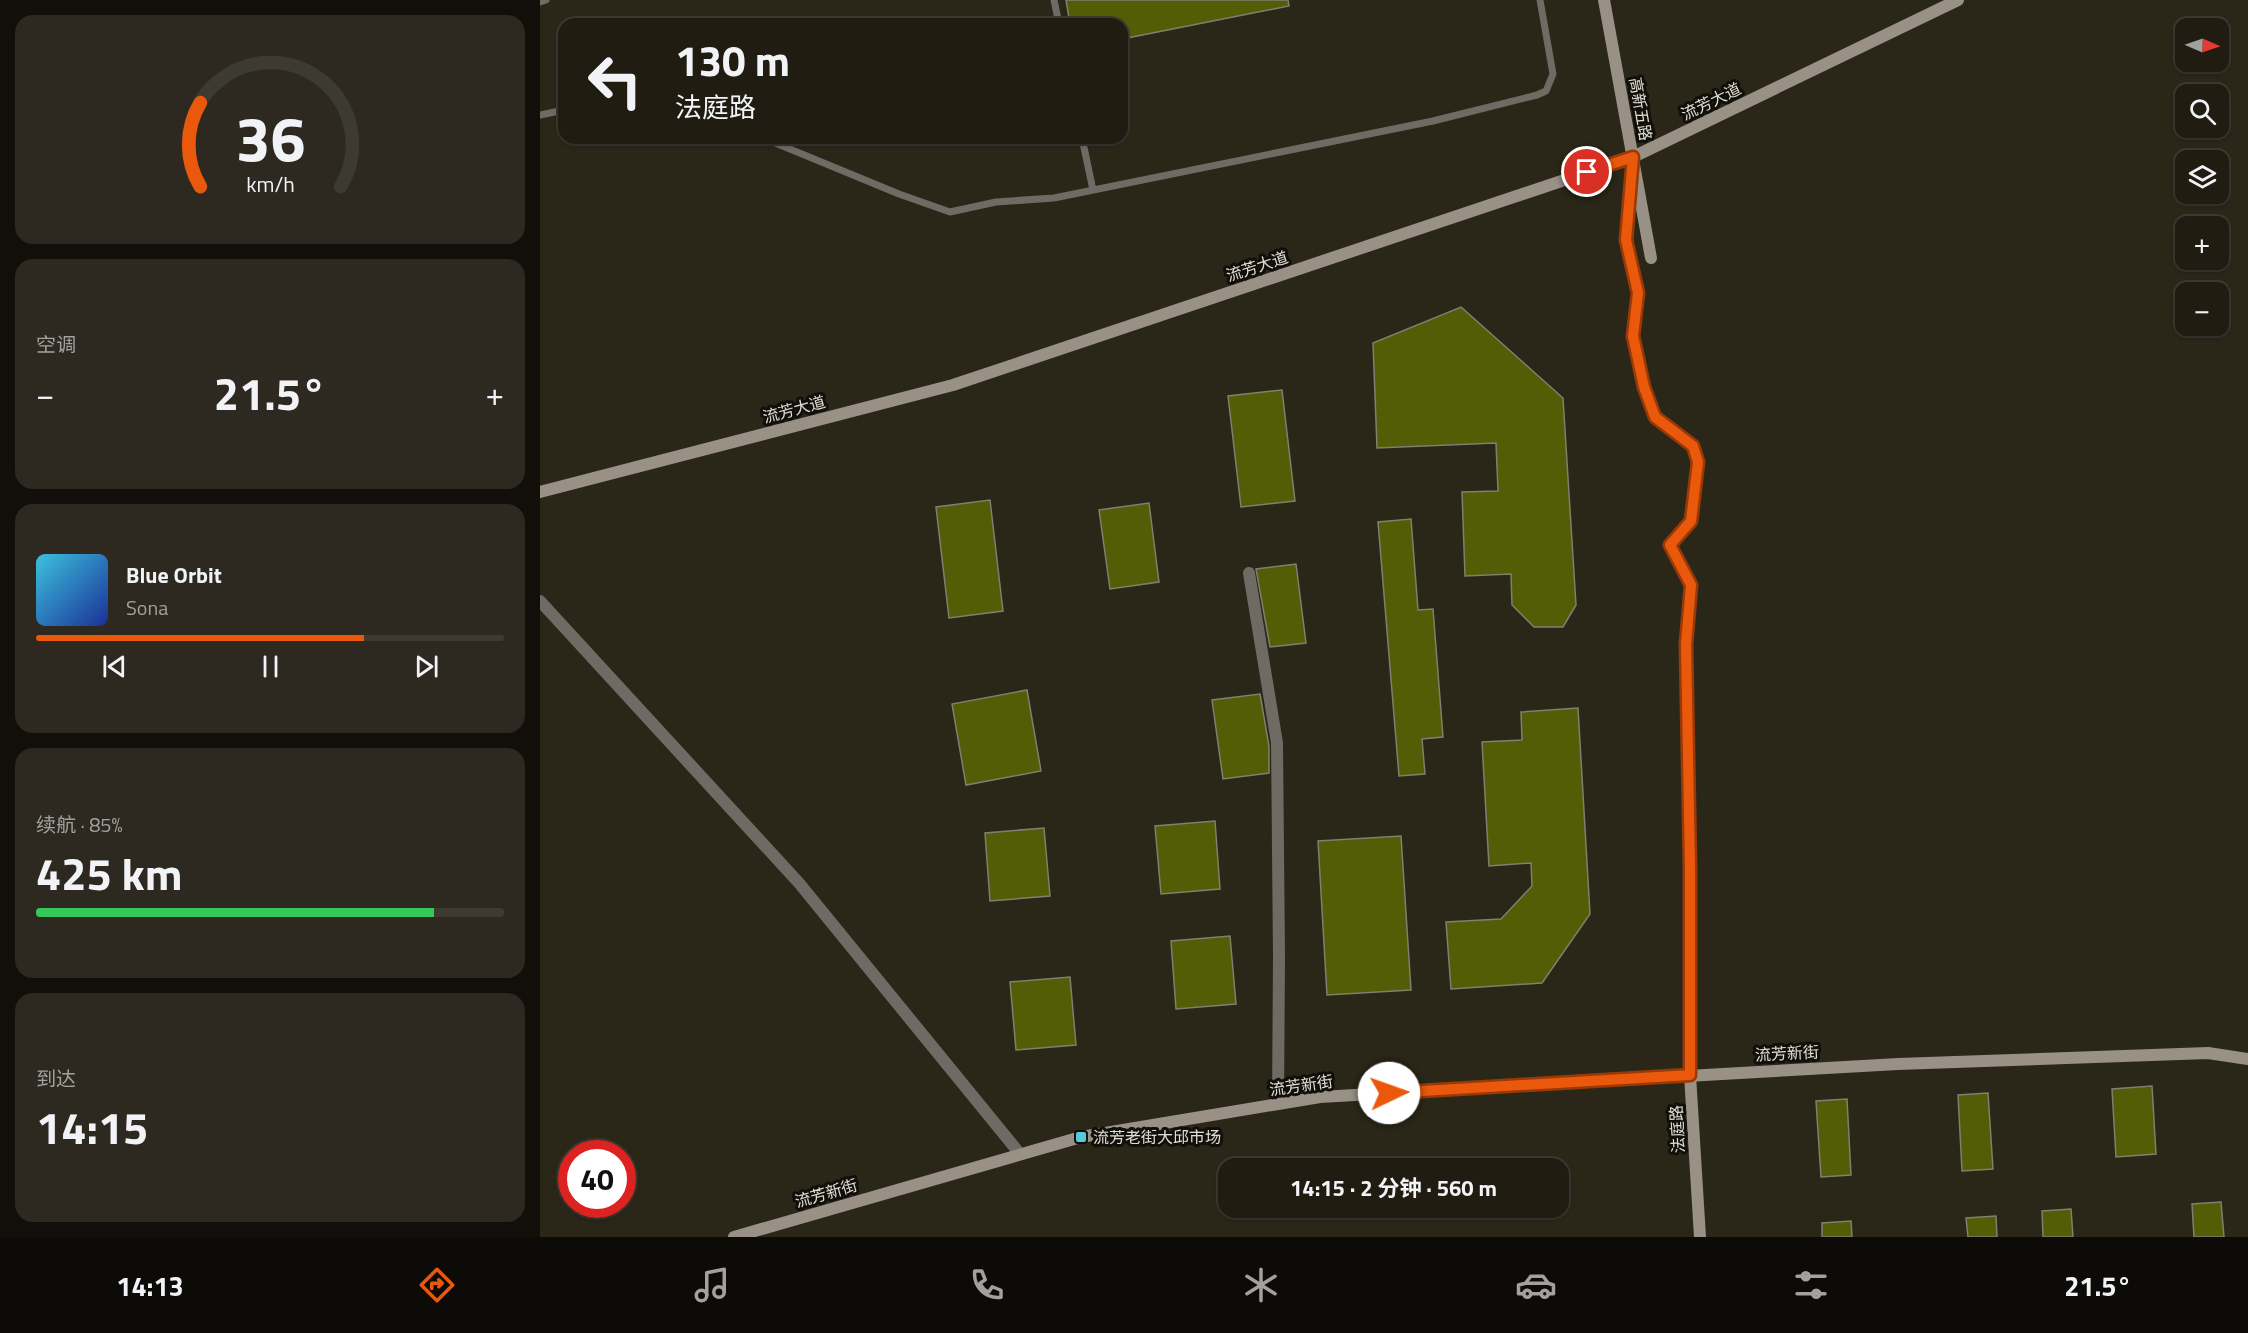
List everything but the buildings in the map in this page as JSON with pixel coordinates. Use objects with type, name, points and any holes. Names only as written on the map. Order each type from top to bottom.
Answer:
[{"type":"main road","name":"高新五路","points":[[1604,0],[1651,258]]},
{"type":"main road","name":"流芳大道","points":[[540,492],[953,385],[1633,157],[1958,0]]},
{"type":"main road","name":"法庭路","points":[[1686,644],[1690,867],[1690,1075],[1700,1237]]},
{"type":"main road","name":"流芳新街","points":[[734,1237],[1081,1137],[1320,1097],[1898,1064],[2208,1053],[2248,1059]]},
{"type":"street","name":"法庭路","points":[[1633,157],[1626,240],[1638,293],[1633,336],[1644,387],[1655,417],[1693,446],[1698,462],[1691,521],[1670,545],[1691,585],[1686,644]]},
{"type":"street","points":[[1249,573],[1277,743],[1278,1104]]},
{"type":"street","points":[[540,601],[799,883],[1020,1154]]},
{"type":"lane","points":[[540,1],[546,0]]},
{"type":"lane","points":[[1054,0],[1058,18]]},
{"type":"lane","points":[[777,144],[899,194],[950,212],[996,202],[1054,198],[1433,121],[1537,95],[1546,91],[1553,74],[1540,0]]},
{"type":"lane","points":[[540,115],[558,111]]},
{"type":"lane","points":[[1083,144],[1093,190]]},
{"type":"place","name":"流芳老街大邱市场","points":[[1081,1137]]},
{"type":"route","points":[[1389,1093],[1690,1075],[1690,867],[1686,644],[1691,585],[1670,545],[1691,521],[1698,462],[1693,446],[1655,417],[1644,387],[1633,336],[1638,293],[1626,240],[1633,157],[1587,172]]}]
